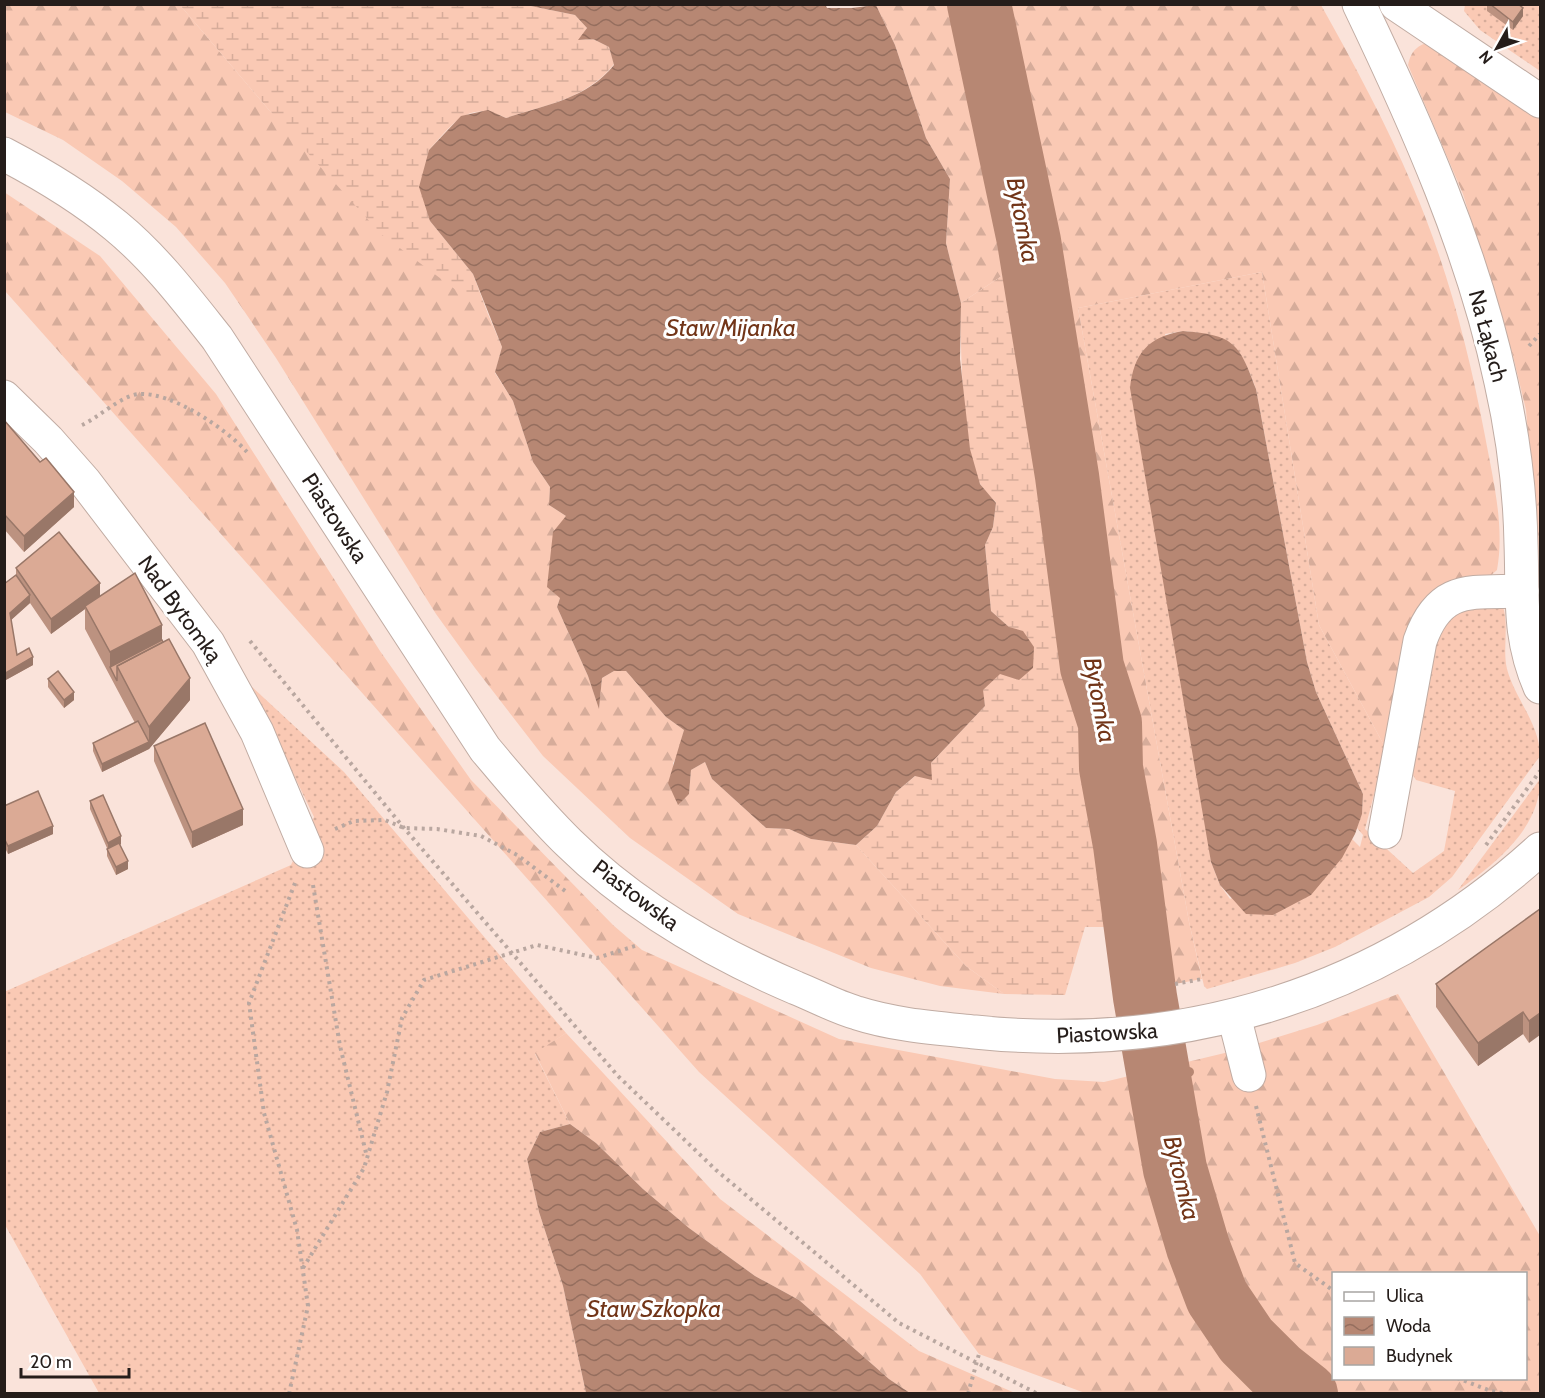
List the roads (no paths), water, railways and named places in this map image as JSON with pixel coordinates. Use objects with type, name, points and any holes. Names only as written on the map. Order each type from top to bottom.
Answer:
[{"type":"street","name":"Na Łąkach","points":[[1359,4],[1436,177],[1475,285],[1502,383],[1517,480],[1523,637],[1540,687]]},
{"type":"street","points":[[1396,4],[1540,101]]},
{"type":"street","name":"Piastowska","points":[[4,154],[57,182],[117,227],[168,278],[224,348],[485,749],[570,845],[626,892],[699,941],[767,976],[857,1013],[930,1027],[1005,1035],[1062,1037],[1137,1034],[1223,1018],[1309,994],[1413,944],[1486,897],[1540,849]]},
{"type":"street","name":"Nad Bytomką","points":[[4,397],[48,440],[85,482],[208,643],[257,732],[307,852]]},
{"type":"street","points":[[1385,832],[1420,641],[1427,621],[1448,598],[1462,594],[1522,591]]},
{"type":"street","points":[[1223,1018],[1249,1075]]},
{"type":"water","name":"Staw Mijanka","points":[[825,4],[827,8],[876,5],[895,45],[926,138],[950,179],[946,243],[961,303],[960,359],[970,449],[980,484],[996,503],[993,527],[985,545],[991,611],[1009,627],[1023,631],[1034,647],[1033,668],[1019,680],[1000,674],[983,690],[985,706],[931,763],[932,780],[915,776],[896,792],[877,826],[856,845],[811,839],[789,829],[766,828],[712,779],[705,762],[691,770],[689,794],[678,805],[668,783],[684,730],[666,717],[626,671],[614,671],[602,678],[599,709],[588,676],[557,607],[560,598],[547,587],[553,532],[566,516],[549,505],[550,487],[533,462],[513,401],[495,372],[502,347],[473,274],[430,221],[419,187],[429,150],[461,116],[488,110],[506,118],[550,104],[591,86],[614,65],[609,47],[593,39],[578,40],[587,28],[575,15],[526,5]]},
{"type":"water","points":[[1183,331],[1213,335],[1232,344],[1239,351],[1250,373],[1256,389],[1307,662],[1316,692],[1363,794],[1362,814],[1355,834],[1342,858],[1311,895],[1273,915],[1246,914],[1220,885],[1211,862],[1130,388],[1135,365],[1145,349],[1152,342]]},
{"type":"water","name":"Staw Szkopka","points":[[570,1124],[596,1143],[643,1189],[689,1228],[755,1276],[799,1300],[889,1379],[910,1393],[586,1393],[563,1286],[539,1212],[527,1159],[540,1132]]},
{"type":"waterway","name":"Bytomka","points":[[979,4],[1029,241],[1067,476],[1092,667],[1110,723],[1111,768],[1125,845],[1145,997],[1175,1169],[1198,1247],[1217,1297],[1246,1340],[1277,1371],[1306,1394]]},
{"type":"waterway","points":[[1160,1079],[1189,1072]]}]
